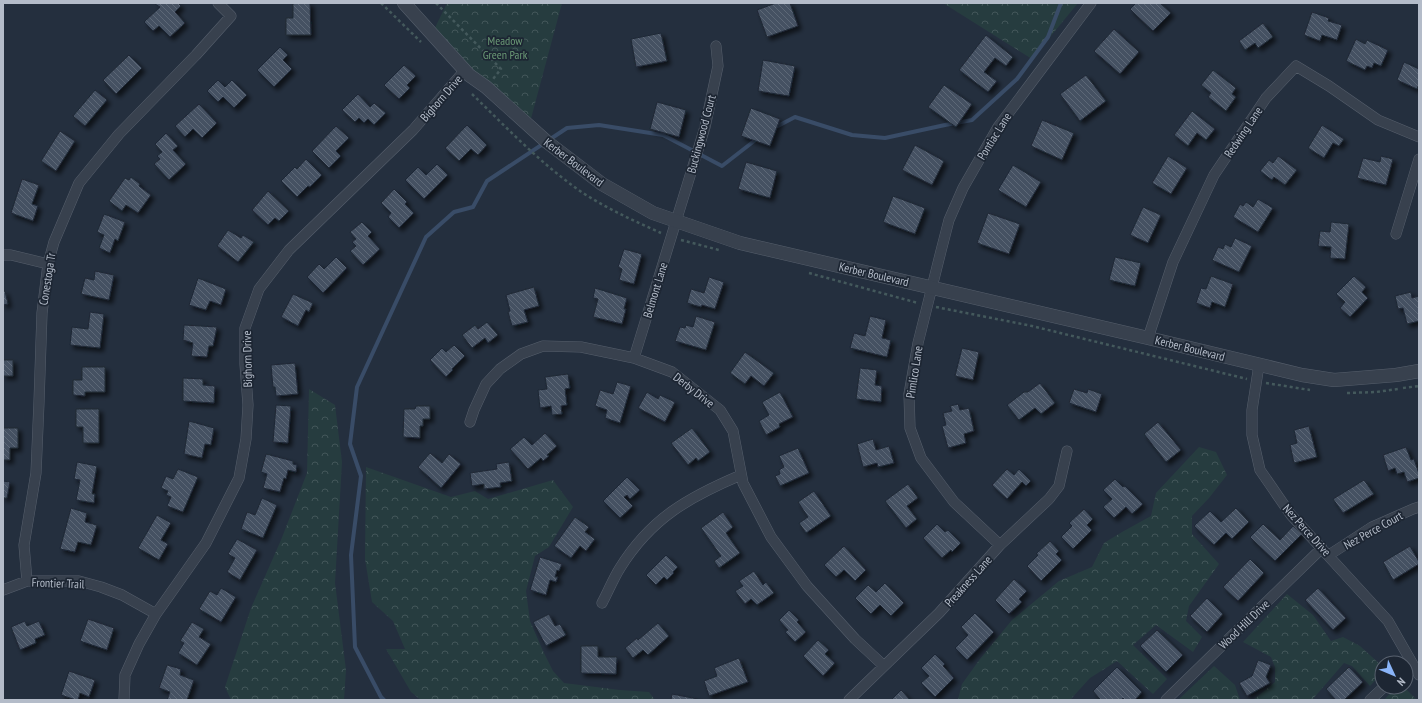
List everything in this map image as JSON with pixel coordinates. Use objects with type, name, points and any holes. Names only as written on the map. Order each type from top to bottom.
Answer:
[{"type":"street","name":"Conestoga Tr","points":[[27,581],[24,545],[36,473],[42,313],[48,264],[54,242],[79,183],[119,134],[196,55],[231,16],[218,3]]},
{"type":"street","name":"Kerber Boulevard","points":[[404,3],[465,70],[547,142],[602,184],[653,213],[675,222],[740,243],[1302,375],[1334,380],[1396,375],[1419,371]]},
{"type":"street","name":"Pontiac Lane","points":[[932,287],[950,220],[963,188],[998,126],[1091,3]]},
{"type":"street","name":"Buckingwood Court","points":[[675,222],[705,127],[718,66],[716,46]]},
{"type":"street","name":"Redwing Lane","points":[[1148,338],[1173,262],[1214,175],[1266,98],[1296,66],[1378,120],[1419,136]]},
{"type":"street","name":"Bighorn Drive","points":[[124,700],[125,675],[139,644],[156,614],[206,543],[239,478],[246,439],[248,404],[245,364],[245,328],[259,290],[289,250],[413,130],[465,70]]},
{"type":"street","points":[[1396,234],[1419,159]]},
{"type":"street","name":"Belmont Lane","points":[[634,358],[675,222]]},
{"type":"street","points":[[3,255],[11,255],[48,264]]},
{"type":"street","name":"Pimlico Lane","points":[[932,287],[918,343],[909,394],[910,428],[921,458],[954,502],[1000,546]]},
{"type":"street","name":"Derby Drive","points":[[470,422],[486,384],[500,369],[521,354],[543,346],[581,347],[634,358],[672,372],[720,410],[733,431],[743,483],[771,537],[807,586],[855,639],[884,666]]},
{"type":"street","name":"Nez Perce Drive","points":[[1259,365],[1252,410],[1252,434],[1260,470],[1291,515],[1388,621],[1405,655]]},
{"type":"street","name":"Preakness Lane","points":[[849,700],[939,613],[1000,546],[1049,499],[1059,486],[1067,451]]},
{"type":"street","points":[[602,604],[619,569],[634,547],[654,526],[677,507],[710,488],[741,475]]},
{"type":"street","name":"Nez Perce Court","points":[[1325,551],[1419,507]]},
{"type":"street","name":"Wood Hill Drive","points":[[1166,700],[1325,551]]},
{"type":"street","name":"Frontier Trail","points":[[3,590],[27,581],[79,581],[102,587],[156,614]]},
{"type":"path","points":[[436,3],[501,69],[486,87],[475,96]]},
{"type":"green space","name":"Meadow Green Park","points":[[447,3],[562,3],[529,126],[432,34]]},
{"type":"green space","points":[[943,3],[1078,3],[1032,59]]},
{"type":"green space","points":[[309,389],[335,405],[342,462],[335,583],[346,670],[344,700],[231,700],[225,687],[251,608],[281,540],[307,473]]},
{"type":"green space","points":[[1199,447],[1216,452],[1227,475],[1209,498],[1192,516],[1192,534],[1219,564],[1189,606],[1186,621],[1202,637],[1193,652],[1156,625],[1133,645],[1167,679],[1153,694],[1117,661],[1090,678],[1070,700],[954,700],[958,699],[962,684],[980,659],[1012,620],[1059,581],[1092,567],[1104,543],[1151,516],[1156,493]]},
{"type":"green space","points":[[366,467],[451,497],[475,491],[488,499],[553,480],[573,507],[549,547],[535,556],[526,591],[530,621],[543,651],[553,671],[564,683],[649,692],[655,700],[421,700],[411,692],[386,649],[405,649],[393,621],[372,602],[365,559]]},
{"type":"green space","points":[[1287,594],[1313,615],[1331,641],[1343,637],[1360,646],[1374,659],[1374,682],[1370,686],[1352,666],[1344,663],[1312,700],[1253,700],[1275,682],[1275,667],[1271,657],[1243,642]]},
{"type":"green space","points":[[1214,666],[1235,685],[1240,700],[1178,700]]},
{"type":"green space","points":[[1389,695],[1412,695],[1417,700],[1384,700]]},
{"type":"building","points":[[178,3],[181,6],[175,12],[185,23],[170,37],[159,26],[153,31],[144,22],[160,7],[155,4]]},
{"type":"building","points":[[293,3],[310,3],[311,35],[286,35],[286,18],[293,18]]},
{"type":"building","points":[[776,3],[790,3],[798,26],[767,37],[757,10]]},
{"type":"building","points":[[1136,3],[1160,3],[1171,13],[1153,31],[1130,9]]},
{"type":"building","points":[[1312,12],[1329,18],[1328,21],[1342,25],[1337,40],[1322,35],[1320,41],[1304,35]]},
{"type":"building","points":[[1263,23],[1273,37],[1258,48],[1255,43],[1245,50],[1239,41]]},
{"type":"building","points":[[1114,29],[1139,52],[1120,74],[1094,51]]},
{"type":"building","points":[[661,33],[667,61],[636,67],[631,39]]},
{"type":"building","points":[[986,35],[1013,57],[1006,66],[995,58],[984,72],[997,81],[988,92],[959,70]]},
{"type":"building","points":[[1356,39],[1365,44],[1367,40],[1388,50],[1381,66],[1374,63],[1372,68],[1367,66],[1365,70],[1346,61]]},
{"type":"building","points":[[280,47],[288,55],[283,60],[292,69],[274,87],[257,70]]},
{"type":"building","points":[[129,55],[142,68],[116,94],[103,80]]},
{"type":"building","points":[[763,60],[795,66],[789,96],[758,91]]},
{"type":"building","points":[[1404,62],[1419,69],[1419,84],[1417,89],[1397,80]]},
{"type":"building","points":[[404,65],[416,76],[407,85],[410,88],[399,99],[384,85]]},
{"type":"building","points":[[1213,70],[1236,88],[1232,94],[1236,97],[1226,111],[1208,97],[1211,93],[1201,85]]},
{"type":"building","points":[[1086,75],[1106,101],[1080,121],[1060,94]]},
{"type":"building","points":[[218,80],[225,87],[232,80],[247,95],[234,108],[223,97],[218,102],[207,91]]},
{"type":"building","points":[[944,85],[972,104],[956,127],[928,107]]},
{"type":"building","points":[[95,90],[107,100],[85,126],[73,116]]},
{"type":"building","points":[[358,94],[370,107],[374,103],[386,113],[374,125],[368,119],[364,123],[359,118],[355,122],[342,110]]},
{"type":"building","points":[[657,102],[686,110],[679,137],[650,129]]},
{"type":"building","points":[[199,104],[217,123],[202,138],[193,129],[185,137],[175,126]]},
{"type":"building","points":[[751,108],[780,119],[770,146],[741,136]]},
{"type":"building","points":[[1192,111],[1215,129],[1206,140],[1197,133],[1188,146],[1174,135]]},
{"type":"building","points":[[1042,120],[1074,133],[1062,160],[1031,146]]},
{"type":"building","points":[[467,125],[487,145],[478,155],[471,149],[459,161],[445,148]]},
{"type":"building","points":[[1322,125],[1344,139],[1339,146],[1333,143],[1324,158],[1308,148]]},
{"type":"building","points":[[336,126],[349,138],[336,151],[341,156],[329,168],[312,151]]},
{"type":"building","points":[[60,131],[75,141],[56,171],[41,161]]},
{"type":"building","points":[[166,133],[178,146],[173,150],[186,164],[169,180],[154,164],[160,159],[157,156],[162,152],[155,144]]},
{"type":"building","points":[[915,145],[944,161],[932,185],[902,170]]},
{"type":"building","points":[[1168,156],[1187,168],[1171,194],[1152,183]]},
{"type":"building","points":[[1278,156],[1297,170],[1285,185],[1274,177],[1272,180],[1260,171],[1269,160],[1273,163]]},
{"type":"building","points":[[1381,156],[1393,159],[1386,185],[1357,178],[1363,158],[1380,162]]},
{"type":"building","points":[[306,159],[322,175],[297,197],[281,181],[295,167],[297,169]]},
{"type":"building","points":[[746,162],[777,171],[770,198],[738,189]]},
{"type":"building","points":[[437,164],[448,175],[424,199],[405,180],[418,167],[426,175]]},
{"type":"building","points":[[1013,165],[1041,182],[1026,207],[998,190]]},
{"type":"building","points":[[131,177],[140,184],[139,186],[151,195],[138,213],[126,205],[122,211],[109,201],[125,178],[129,180]]},
{"type":"building","points":[[22,179],[39,185],[32,204],[38,206],[33,221],[11,213]]},
{"type":"building","points":[[394,189],[407,202],[405,204],[414,213],[399,228],[388,217],[391,213],[381,203]]},
{"type":"building","points":[[268,191],[289,211],[279,221],[275,218],[268,225],[252,210]]},
{"type":"building","points":[[893,196],[925,208],[915,234],[883,222]]},
{"type":"building","points":[[1258,199],[1273,208],[1258,232],[1233,217],[1240,204],[1243,206],[1246,202],[1253,207]]},
{"type":"building","points":[[1143,207],[1161,215],[1148,243],[1130,235]]},
{"type":"building","points":[[988,213],[1020,224],[1009,254],[977,243]]},
{"type":"building","points":[[104,214],[125,222],[118,241],[115,239],[110,253],[99,248],[104,235],[97,232]]},
{"type":"building","points":[[362,222],[372,232],[368,236],[380,249],[363,265],[350,251],[356,246],[352,242],[356,239],[350,232]]},
{"type":"building","points":[[1331,222],[1349,224],[1345,259],[1330,258],[1331,247],[1318,246],[1320,231],[1330,232]]},
{"type":"building","points":[[228,230],[241,238],[243,235],[254,242],[238,262],[217,246]]},
{"type":"building","points":[[1235,238],[1252,246],[1239,272],[1212,260],[1218,247],[1223,249],[1225,244],[1231,247]]},
{"type":"building","points":[[624,249],[642,254],[634,284],[619,280],[622,269],[618,267]]},
{"type":"building","points":[[336,257],[347,268],[323,293],[307,277],[319,264],[324,269]]},
{"type":"building","points":[[1115,257],[1141,263],[1135,286],[1109,280]]},
{"type":"building","points":[[95,271],[114,275],[109,300],[81,294],[85,278],[94,280]]},
{"type":"building","points":[[1211,276],[1233,284],[1225,307],[1212,302],[1210,308],[1196,303],[1201,288],[1206,289]]},
{"type":"building","points":[[1354,276],[1366,287],[1362,292],[1368,298],[1350,317],[1340,308],[1345,302],[1336,294]]},
{"type":"building","points":[[709,277],[724,282],[715,309],[687,303],[691,289],[704,293]]},
{"type":"building","points":[[198,278],[226,289],[221,305],[210,301],[206,310],[189,305]]},
{"type":"building","points":[[534,287],[539,306],[524,310],[528,322],[512,326],[508,312],[510,311],[506,295]]},
{"type":"building","points":[[595,288],[627,298],[622,324],[593,317],[598,299],[593,298]]},
{"type":"building","points":[[3,291],[5,291],[8,304],[3,305]]},
{"type":"building","points":[[1411,292],[1412,298],[1419,296],[1419,321],[1407,324],[1403,308],[1398,309],[1395,296]]},
{"type":"building","points":[[293,294],[313,303],[309,312],[306,310],[298,326],[281,317]]},
{"type":"building","points":[[90,312],[104,314],[100,348],[70,345],[72,327],[88,329]]},
{"type":"building","points":[[696,316],[715,322],[706,350],[675,341],[680,327],[685,328],[686,325],[693,327]]},
{"type":"building","points":[[870,316],[886,320],[882,338],[891,340],[887,357],[850,348],[854,333],[865,336]]},
{"type":"building","points":[[487,322],[498,335],[488,343],[485,338],[472,348],[462,335],[475,325],[478,329]]},
{"type":"building","points":[[184,325],[217,327],[213,346],[209,346],[207,357],[191,356],[193,343],[183,340]]},
{"type":"building","points":[[454,345],[465,356],[446,377],[430,360],[442,348],[446,352]]},
{"type":"building","points":[[962,348],[979,352],[973,380],[955,376]]},
{"type":"building","points":[[745,352],[774,373],[764,386],[751,376],[745,384],[730,373]]},
{"type":"building","points":[[3,360],[13,360],[13,376],[3,376]]},
{"type":"building","points":[[295,363],[298,394],[276,396],[275,387],[273,387],[271,365]]},
{"type":"building","points":[[82,367],[105,367],[105,392],[85,392],[85,396],[73,395],[73,380],[82,380]]},
{"type":"building","points":[[860,368],[877,370],[875,385],[882,386],[881,402],[856,399]]},
{"type":"building","points":[[568,374],[570,388],[565,389],[567,405],[561,406],[562,414],[552,415],[551,406],[540,408],[538,390],[547,389],[545,377]]},
{"type":"building","points":[[183,378],[203,379],[203,385],[215,386],[214,403],[183,401]]},
{"type":"building","points":[[617,382],[631,386],[620,423],[605,418],[607,410],[595,406],[600,390],[613,394]]},
{"type":"building","points":[[1040,383],[1055,403],[1041,414],[1035,408],[1019,420],[1007,405],[1024,392],[1028,392]]},
{"type":"building","points":[[1074,389],[1087,393],[1088,389],[1102,394],[1096,412],[1069,403]]},
{"type":"building","points":[[647,392],[658,399],[660,395],[675,402],[665,422],[638,408]]},
{"type":"building","points":[[780,392],[793,417],[779,424],[780,427],[766,435],[759,421],[769,415],[762,402]]},
{"type":"building","points":[[958,404],[960,410],[969,408],[974,431],[964,434],[966,443],[948,448],[942,426],[946,425],[943,413],[952,411],[950,406]]},
{"type":"building","points":[[276,405],[291,406],[288,443],[273,442]]},
{"type":"building","points":[[416,406],[430,406],[430,419],[423,419],[423,426],[420,426],[420,438],[403,437],[404,409],[415,409]]},
{"type":"building","points":[[76,409],[99,409],[99,443],[83,443],[83,427],[76,427]]},
{"type":"building","points":[[189,421],[214,428],[211,445],[205,444],[202,458],[184,454]]},
{"type":"building","points":[[1158,422],[1181,450],[1166,462],[1144,434]]},
{"type":"building","points":[[1309,426],[1317,457],[1294,463],[1290,445],[1297,443],[1294,430]]},
{"type":"building","points":[[3,428],[18,428],[18,448],[10,448],[10,460],[3,460]]},
{"type":"building","points":[[692,428],[710,452],[698,461],[696,458],[688,465],[671,443]]},
{"type":"building","points":[[545,433],[557,446],[543,461],[541,458],[528,469],[510,449],[524,437],[532,445]]},
{"type":"building","points":[[873,439],[876,450],[889,446],[894,463],[878,467],[877,463],[863,467],[857,444]]},
{"type":"building","points":[[1406,447],[1411,460],[1414,459],[1419,474],[1419,478],[1407,482],[1404,472],[1397,474],[1395,468],[1388,471],[1383,455]]},
{"type":"building","points":[[798,448],[809,473],[780,486],[775,476],[780,474],[779,470],[784,467],[779,456]]},
{"type":"building","points":[[430,453],[442,463],[449,454],[461,464],[441,488],[418,467]]},
{"type":"building","points":[[266,454],[293,461],[293,464],[297,465],[296,472],[288,470],[280,492],[263,488],[267,474],[261,472]]},
{"type":"building","points":[[77,462],[97,466],[92,494],[95,494],[94,503],[76,500],[80,480],[74,479]]},
{"type":"building","points":[[509,462],[512,481],[500,483],[501,487],[484,489],[484,484],[472,486],[470,473],[497,469],[496,464]]},
{"type":"building","points":[[178,469],[198,477],[183,512],[167,506],[171,497],[166,495],[168,491],[161,488],[166,476],[173,479]]},
{"type":"building","points":[[1007,469],[1014,475],[1019,469],[1031,481],[1026,486],[1022,482],[1007,499],[992,485]]},
{"type":"building","points":[[627,477],[640,490],[630,499],[627,495],[624,497],[633,506],[620,518],[603,501]]},
{"type":"building","points":[[1115,479],[1123,487],[1125,486],[1143,504],[1132,514],[1126,507],[1114,518],[1103,507],[1112,499],[1103,490]]},
{"type":"building","points":[[1364,480],[1374,494],[1343,513],[1333,499]]},
{"type":"building","points":[[3,481],[10,482],[7,498],[3,498]]},
{"type":"building","points":[[908,484],[918,498],[907,506],[917,519],[906,528],[885,501]]},
{"type":"building","points":[[814,491],[831,516],[806,533],[799,523],[808,517],[798,502]]},
{"type":"building","points":[[262,498],[277,505],[263,538],[241,529],[247,512],[255,515]]},
{"type":"building","points":[[71,508],[87,513],[85,522],[97,525],[91,545],[78,542],[75,552],[60,549]]},
{"type":"building","points":[[1236,508],[1249,522],[1232,539],[1226,533],[1214,545],[1194,526],[1210,511],[1221,522]]},
{"type":"building","points":[[1084,509],[1093,519],[1087,525],[1092,530],[1073,549],[1061,537],[1072,526],[1069,523]]},
{"type":"building","points":[[723,512],[733,527],[726,533],[740,553],[719,568],[714,561],[721,556],[701,528]]},
{"type":"building","points":[[157,515],[171,523],[161,540],[168,544],[159,560],[138,548]]},
{"type":"building","points":[[575,517],[589,527],[585,532],[595,539],[586,551],[580,546],[571,558],[554,546]]},
{"type":"building","points":[[937,524],[945,532],[948,530],[961,543],[952,552],[951,550],[942,558],[923,538]]},
{"type":"building","points":[[1263,524],[1280,540],[1293,526],[1302,534],[1275,561],[1250,537]]},
{"type":"building","points":[[237,539],[257,550],[240,580],[227,572],[235,558],[228,554]]},
{"type":"building","points":[[1050,541],[1059,551],[1056,554],[1062,560],[1041,581],[1027,566],[1038,555],[1036,554]]},
{"type":"building","points":[[844,546],[866,570],[855,581],[844,570],[836,577],[824,565]]},
{"type":"building","points":[[1410,546],[1419,564],[1393,580],[1383,562]]},
{"type":"building","points":[[666,555],[678,567],[667,580],[664,577],[656,585],[646,575]]},
{"type":"building","points":[[540,557],[562,564],[559,571],[557,570],[555,577],[558,577],[556,582],[550,580],[546,595],[530,590]]},
{"type":"building","points":[[1250,559],[1264,573],[1238,601],[1223,587]]},
{"type":"building","points":[[754,571],[763,585],[766,582],[774,593],[757,605],[751,599],[745,604],[735,591],[743,586],[739,581]]},
{"type":"building","points":[[1014,579],[1027,591],[1019,599],[1022,602],[1009,614],[995,600]]},
{"type":"building","points":[[885,583],[904,603],[891,616],[880,605],[871,614],[855,598],[868,585],[876,592]]},
{"type":"building","points":[[221,588],[236,597],[221,622],[199,609],[210,591],[217,595]]},
{"type":"building","points":[[1318,588],[1346,618],[1333,630],[1305,600]]},
{"type":"building","points":[[1207,598],[1223,614],[1207,632],[1190,616]]},
{"type":"building","points":[[789,610],[799,620],[797,622],[806,632],[795,642],[785,632],[788,630],[779,620]]},
{"type":"building","points":[[975,613],[994,632],[967,660],[955,648],[968,635],[961,627]]},
{"type":"building","points":[[549,614],[555,626],[560,624],[566,635],[546,646],[533,622]]},
{"type":"building","points":[[88,619],[114,628],[107,650],[80,641]]},
{"type":"building","points":[[25,621],[27,626],[39,621],[45,635],[35,639],[36,643],[20,650],[11,627]]},
{"type":"building","points":[[192,622],[204,629],[199,637],[211,644],[197,665],[178,653],[184,643],[180,641]]},
{"type":"building","points":[[658,623],[669,636],[648,655],[643,650],[633,658],[625,648],[637,638],[638,640]]},
{"type":"building","points":[[1157,630],[1183,655],[1166,672],[1140,646]]},
{"type":"building","points":[[818,640],[829,650],[825,654],[835,663],[823,676],[803,656]]},
{"type":"building","points":[[581,646],[598,646],[598,657],[617,657],[616,674],[581,673]]},
{"type":"building","points":[[935,654],[945,664],[943,666],[954,678],[935,697],[921,683],[929,676],[921,668]]},
{"type":"building","points":[[739,658],[748,682],[709,696],[704,681],[717,676],[714,668]]},
{"type":"building","points":[[1258,660],[1271,665],[1266,677],[1270,683],[1247,696],[1239,683],[1252,676]]},
{"type":"building","points":[[167,665],[181,669],[180,675],[194,680],[187,700],[167,700],[170,692],[159,688]]},
{"type":"building","points":[[1117,667],[1142,692],[1135,700],[1125,700],[1123,698],[1121,700],[1101,700],[1093,691]]},
{"type":"building","points":[[1349,667],[1363,682],[1344,700],[1336,700],[1326,689]]},
{"type":"building","points":[[69,671],[95,680],[89,697],[80,693],[78,700],[76,700],[61,695]]},
{"type":"building","points":[[901,690],[910,700],[891,700]]},
{"type":"building","points":[[672,694],[698,699],[698,700],[671,700]]},
{"type":"waterway","points":[[774,128],[795,117],[852,135],[885,138],[972,120],[1017,79],[1048,37],[1061,3]]},
{"type":"waterway","points":[[384,700],[355,647],[351,555],[361,476],[350,444],[357,387],[426,237],[454,212],[473,207],[487,181],[567,128],[599,125],[663,135],[722,166],[758,138]]}]
